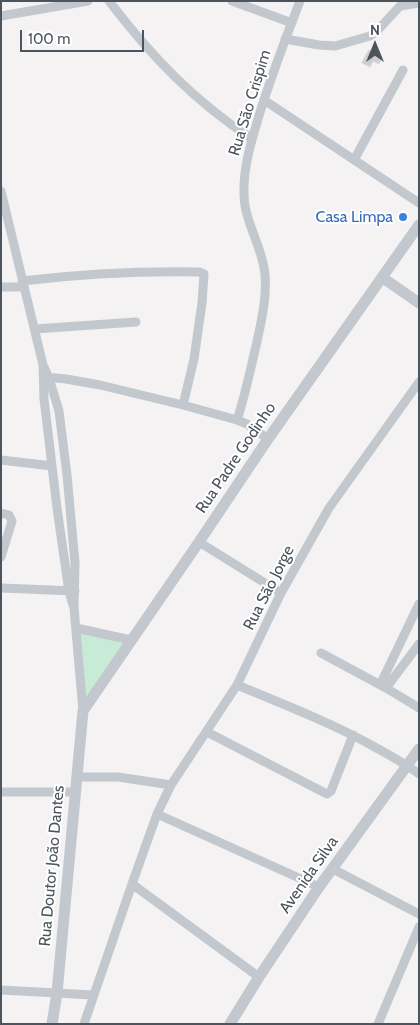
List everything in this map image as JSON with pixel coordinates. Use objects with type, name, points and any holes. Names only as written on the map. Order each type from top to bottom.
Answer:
[{"type":"street","points":[[1,16],[88,1]]},
{"type":"street","points":[[109,1],[148,50],[188,90],[226,122],[252,139]]},
{"type":"street","points":[[232,1],[292,23]]},
{"type":"street","name":"Rua São Crispim","points":[[237,420],[245,395],[264,311],[265,274],[262,258],[245,204],[244,194],[252,139],[285,39],[300,1]]},
{"type":"street","points":[[285,39],[335,46],[370,36],[400,6],[419,3]]},
{"type":"street","points":[[354,160],[403,70]]},
{"type":"street","points":[[264,100],[419,203]]},
{"type":"street","points":[[1,191],[42,365],[59,411],[72,528],[72,592]]},
{"type":"street","name":"Rua Padre Godinho","points":[[83,711],[268,439],[419,225]]},
{"type":"street","points":[[1,287],[89,274],[150,271],[199,272],[204,274],[194,358],[183,405]]},
{"type":"street","points":[[382,278],[419,303]]},
{"type":"street","points":[[35,329],[136,322]]},
{"type":"street","points":[[46,377],[100,385],[237,420],[247,424],[268,439]]},
{"type":"street","points":[[46,377],[52,466],[72,592],[83,711]]},
{"type":"street","name":"Rua São Jorge","points":[[84,1024],[157,814],[171,785],[237,685],[281,593],[329,508],[419,382]]},
{"type":"street","points":[[1,460],[52,466]]},
{"type":"street","points":[[1,513],[9,515],[12,521],[1,556]]},
{"type":"street","points":[[199,542],[281,593]]},
{"type":"street","points":[[1,588],[72,592]]},
{"type":"street","points":[[383,686],[419,604]]},
{"type":"street","points":[[76,628],[131,640]]},
{"type":"street","points":[[383,686],[419,644]]},
{"type":"street","points":[[321,653],[383,686],[419,708]]},
{"type":"street","points":[[237,685],[307,713],[353,735],[407,765],[419,774]]},
{"type":"street","name":"Rua Doutor João Dantes","points":[[52,1024],[57,993],[74,792],[83,711]]},
{"type":"street","points":[[206,732],[327,794],[331,791],[353,735]]},
{"type":"street","name":"Avenida Silva","points":[[230,1024],[319,887],[419,749]]},
{"type":"street","points":[[76,777],[118,777],[171,785]]},
{"type":"street","points":[[1,792],[74,792]]},
{"type":"street","points":[[157,814],[319,887]]},
{"type":"street","points":[[333,869],[419,914]]},
{"type":"street","points":[[132,884],[259,977]]},
{"type":"street","points":[[378,1024],[419,927]]},
{"type":"street","points":[[1,990],[93,995]]},
{"type":"green space","points":[[79,633],[127,642],[85,702]]},
{"type":"building","points":[[369,50],[382,57],[379,64],[373,61],[370,67],[362,63]]},
{"type":"place","name":"Casa Limpa","points":[[403,217]]}]
